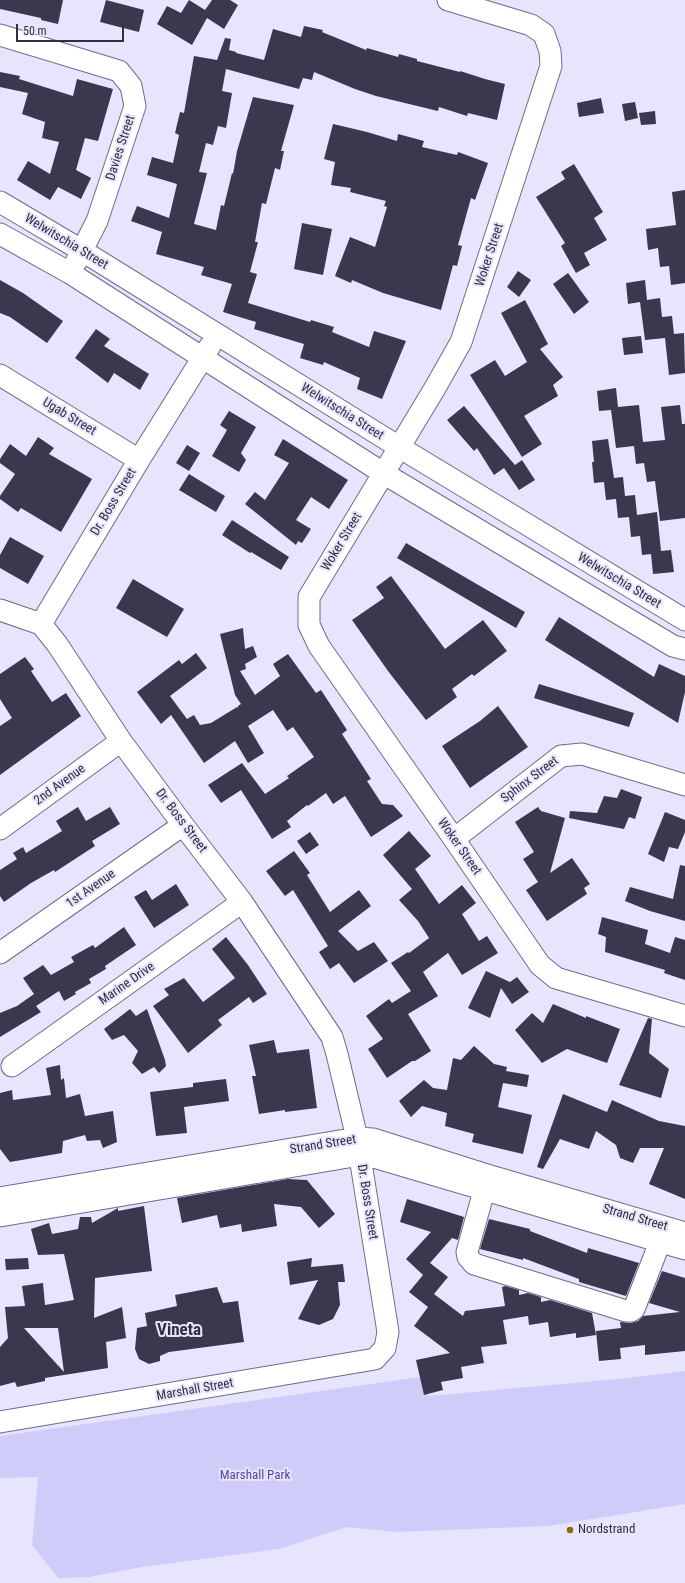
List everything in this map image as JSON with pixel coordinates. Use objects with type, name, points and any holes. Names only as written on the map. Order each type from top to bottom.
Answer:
[{"type":"street","name":"Woker Street","points":[[448,0],[531,25],[544,34],[550,51],[551,66],[461,342],[310,597],[308,625],[319,646],[540,964],[556,978],[685,1016]]},
{"type":"street","name":"Davies Street","points":[[0,35],[119,71],[131,86],[135,106],[97,221],[70,273]]},
{"type":"street","name":"Welwitschia Street","points":[[0,202],[82,250],[399,448],[685,620]]},
{"type":"street","name":"Welwitschia Street","points":[[0,234],[70,273],[383,473],[673,646],[685,649]]},
{"type":"street","name":"Dr. Boss Street","points":[[216,335],[138,460],[41,624],[57,644],[121,741],[242,902],[332,1037],[358,1147],[388,1332],[385,1348]]},
{"type":"street","name":"Ugab Street","points":[[0,375],[138,460]]},
{"type":"street","points":[[0,610],[41,624]]},
{"type":"street","name":"2nd Avenue","points":[[0,829],[121,741]]},
{"type":"street","name":"Sphinx Street","points":[[454,839],[561,756],[582,754],[685,785]]},
{"type":"street","name":"1st Avenue","points":[[0,953],[183,825]]},
{"type":"street","name":"Marine Drive","points":[[12,1066],[242,902]]},
{"type":"street","name":"Strand Street","points":[[0,1216],[358,1147],[373,1139],[487,1175],[685,1233]]},
{"type":"street","name":"Strand Street","points":[[0,1198],[358,1147],[377,1158],[484,1191],[685,1249]]},
{"type":"street","points":[[484,1191],[468,1252],[468,1257],[474,1264],[626,1311],[631,1311],[634,1309],[660,1242]]},
{"type":"street","name":"Marshall Street","points":[[0,1422],[375,1359],[385,1348]]},
{"type":"green space","name":"Marshall Park","points":[[685,1371],[685,1504],[548,1526],[396,1532],[347,1527],[279,1549],[142,1567],[89,1577],[58,1578],[32,1545],[38,1477],[0,1478],[0,1436],[421,1377],[428,1396],[618,1379]]},
{"type":"building","points":[[0,0],[63,0],[58,24],[41,20],[41,18],[0,9]]},
{"type":"building","points":[[106,0],[144,10],[139,32],[100,22]]},
{"type":"building","points":[[189,0],[205,10],[212,0],[230,0],[238,5],[224,29],[207,18],[192,45],[157,24],[167,6],[181,13]]},
{"type":"building","points":[[304,26],[323,30],[322,32],[366,50],[367,48],[398,57],[399,54],[417,59],[417,61],[505,84],[497,120],[468,113],[467,116],[439,107],[438,111],[376,96],[314,72],[312,80],[303,78],[299,89],[226,69],[222,91],[232,93],[226,128],[218,126],[213,145],[206,143],[199,172],[207,173],[194,224],[216,230],[221,205],[224,206],[232,173],[233,174],[237,151],[253,97],[294,105],[281,151],[284,151],[280,170],[275,168],[266,204],[262,203],[255,242],[258,242],[250,272],[257,274],[248,303],[310,322],[311,320],[334,327],[332,332],[369,347],[374,331],[406,341],[382,399],[357,389],[360,378],[324,362],[323,365],[300,358],[304,344],[254,329],[256,322],[223,312],[232,284],[201,275],[204,267],[156,254],[162,232],[131,221],[137,206],[169,218],[177,184],[147,175],[152,157],[173,163],[179,135],[175,133],[180,112],[184,113],[194,56],[217,60],[225,38],[231,39],[229,50],[264,60],[273,29],[301,37]]},
{"type":"building","points":[[0,72],[20,76],[19,79],[73,96],[77,79],[113,89],[98,141],[85,138],[76,170],[91,178],[81,199],[58,187],[50,200],[17,180],[28,161],[50,174],[59,142],[42,138],[45,122],[22,114],[28,93],[0,87]]},
{"type":"building","points":[[601,98],[604,113],[579,117],[577,103]]},
{"type":"building","points":[[635,102],[638,118],[625,121],[622,104]]},
{"type":"building","points":[[655,111],[656,124],[641,125],[639,113]]},
{"type":"building","points":[[333,124],[397,141],[398,134],[424,141],[422,147],[457,155],[458,152],[488,163],[475,200],[471,198],[458,245],[462,246],[457,266],[453,265],[441,310],[383,293],[352,280],[351,283],[335,276],[350,237],[375,247],[387,207],[384,206],[386,201],[350,192],[351,188],[331,185],[335,162],[324,159]]},
{"type":"building","points":[[574,164],[603,212],[594,218],[607,240],[584,253],[590,265],[576,273],[561,246],[565,243],[536,197],[565,179],[561,172]]},
{"type":"building","points":[[685,190],[685,283],[671,285],[669,266],[660,267],[658,248],[648,250],[646,229],[676,225],[672,192]]},
{"type":"building","points":[[302,223],[332,229],[323,275],[294,269]]},
{"type":"building","points":[[518,271],[531,280],[519,297],[507,287]]},
{"type":"building","points":[[568,273],[589,302],[574,314],[553,284]]},
{"type":"building","points":[[0,280],[23,293],[63,321],[47,343],[10,317],[0,313]]},
{"type":"building","points":[[645,280],[647,300],[660,298],[662,317],[672,316],[674,334],[684,333],[685,373],[669,375],[665,338],[645,340],[640,302],[628,304],[626,283]]},
{"type":"building","points":[[525,300],[548,344],[540,349],[563,377],[553,385],[558,396],[524,416],[542,444],[522,457],[470,375],[495,360],[505,376],[527,362],[501,313]]},
{"type":"building","points":[[96,329],[110,339],[104,346],[149,374],[140,390],[114,373],[108,383],[75,358]]},
{"type":"building","points":[[641,336],[643,353],[624,355],[622,338]]},
{"type":"building","points":[[616,388],[618,407],[639,405],[643,442],[665,440],[661,407],[680,405],[682,424],[685,424],[685,518],[660,521],[655,481],[647,482],[644,463],[636,464],[634,446],[616,448],[611,410],[599,411],[597,391]]},
{"type":"building","points":[[464,406],[515,465],[522,460],[535,480],[519,490],[504,468],[494,475],[477,448],[474,451],[447,420]]},
{"type":"building","points":[[229,411],[256,427],[241,453],[246,460],[239,472],[212,456],[227,430],[220,425]]},
{"type":"building","points":[[38,437],[54,448],[49,454],[92,479],[61,532],[21,508],[18,512],[0,499],[0,496],[15,474],[0,463],[0,459],[10,444],[26,456]]},
{"type":"building","points":[[283,439],[348,480],[329,509],[311,497],[296,520],[311,529],[302,543],[298,541],[296,545],[245,504],[255,492],[265,500],[289,463],[274,455]]},
{"type":"building","points":[[608,439],[614,478],[623,477],[625,496],[635,495],[637,515],[657,512],[661,551],[671,550],[674,572],[653,574],[651,554],[642,555],[640,536],[631,537],[629,517],[618,518],[616,499],[606,500],[604,482],[594,483],[592,441]]},
{"type":"building","points":[[187,445],[200,453],[189,471],[176,463]]},
{"type":"building","points":[[189,474],[225,496],[216,512],[179,490]]},
{"type":"building","points":[[232,520],[289,557],[281,570],[222,535]]},
{"type":"building","points":[[10,537],[44,556],[28,584],[0,568],[0,555]]},
{"type":"building","points":[[406,543],[525,612],[516,628],[397,558]]},
{"type":"building","points":[[391,576],[445,649],[483,620],[507,651],[474,676],[472,674],[452,689],[457,697],[426,720],[388,671],[352,620],[384,598],[376,587]]},
{"type":"building","points":[[133,579],[184,609],[167,637],[116,608]]},
{"type":"building","points":[[559,617],[654,677],[659,664],[685,676],[685,692],[678,723],[545,640]]},
{"type":"building","points":[[243,628],[245,649],[253,646],[257,657],[245,664],[246,669],[240,671],[255,695],[280,676],[273,664],[288,654],[316,693],[321,690],[347,730],[342,734],[371,779],[367,781],[382,804],[393,805],[403,816],[371,837],[345,796],[333,804],[326,793],[308,806],[307,805],[287,821],[291,827],[272,839],[241,790],[221,803],[208,785],[242,763],[265,794],[289,778],[287,776],[314,757],[293,727],[287,731],[273,710],[248,726],[264,753],[248,763],[235,741],[204,763],[171,715],[161,724],[137,692],[179,660],[182,664],[196,653],[207,668],[170,696],[187,719],[194,715],[200,725],[211,723],[237,707],[238,708],[241,704],[235,695],[220,634]]},
{"type":"building","points":[[25,657],[34,669],[31,671],[52,702],[66,693],[81,716],[0,775],[0,726],[12,718],[0,699],[0,674]]},
{"type":"building","points":[[539,684],[634,713],[629,727],[534,698]]},
{"type":"building","points":[[498,706],[528,747],[470,788],[442,746],[480,721]]},
{"type":"building","points":[[621,789],[642,797],[635,819],[629,817],[624,829],[569,818],[570,811],[597,813],[604,796],[617,798]]},
{"type":"building","points":[[78,807],[86,821],[110,807],[120,824],[92,841],[95,846],[55,872],[54,870],[31,883],[4,902],[0,896],[0,870],[17,859],[13,853],[23,847],[26,853],[62,831],[56,821]]},
{"type":"building","points":[[538,807],[541,811],[565,818],[550,873],[572,858],[590,884],[584,888],[587,894],[547,921],[526,890],[538,882],[523,859],[534,852],[515,822]]},
{"type":"building","points":[[665,812],[685,820],[685,832],[678,849],[669,847],[664,862],[648,854]]},
{"type":"building","points":[[409,831],[431,856],[415,869],[439,904],[462,885],[476,903],[462,914],[479,941],[487,936],[498,953],[462,975],[448,953],[423,972],[438,996],[408,1014],[431,1051],[415,1061],[412,1061],[387,1078],[368,1049],[383,1039],[366,1016],[389,999],[392,1003],[411,991],[391,963],[408,952],[409,953],[429,938],[418,921],[399,900],[412,889],[383,855]]},
{"type":"building","points":[[310,832],[319,845],[306,854],[297,841]]},
{"type":"building","points":[[294,851],[310,873],[307,875],[330,912],[359,890],[371,906],[338,931],[358,951],[374,942],[388,961],[354,983],[339,963],[330,969],[319,952],[328,946],[293,890],[285,896],[266,871]]},
{"type":"building","points":[[680,865],[685,866],[685,921],[650,911],[625,901],[630,887],[673,899]]},
{"type":"building","points":[[176,884],[189,905],[154,928],[134,897],[146,890],[152,900]]},
{"type":"building","points":[[602,917],[648,930],[645,944],[670,953],[675,937],[685,940],[685,980],[664,973],[665,970],[605,952],[606,937],[598,934]]},
{"type":"building","points":[[124,927],[136,945],[105,966],[106,969],[89,979],[91,983],[75,992],[76,994],[64,1001],[59,991],[36,1006],[41,1012],[0,1037],[0,1013],[17,1006],[34,994],[23,978],[43,965],[51,975],[74,962],[71,957],[93,945],[95,948]]},
{"type":"building","points":[[226,937],[248,965],[267,994],[253,1003],[249,997],[218,1020],[222,1025],[188,1053],[153,1006],[169,995],[164,989],[184,978],[203,1002],[235,978],[212,949]]},
{"type":"building","points":[[486,971],[510,982],[517,977],[529,992],[512,1004],[501,988],[490,1018],[468,1008]]},
{"type":"building","points":[[553,1004],[586,1018],[586,1016],[620,1029],[607,1063],[567,1049],[542,1063],[515,1030],[532,1013],[543,1023]]},
{"type":"building","points":[[130,1009],[136,1016],[147,1009],[165,1060],[166,1066],[159,1073],[154,1067],[142,1074],[132,1063],[138,1051],[124,1035],[112,1040],[104,1029]]},
{"type":"building","points":[[648,1018],[652,1019],[649,1053],[669,1069],[661,1098],[619,1085]]},
{"type":"building","points":[[274,1040],[277,1053],[309,1049],[317,1108],[285,1112],[285,1110],[259,1114],[252,1076],[256,1076],[249,1045]]},
{"type":"building","points":[[474,1046],[494,1064],[507,1067],[506,1071],[529,1075],[527,1087],[503,1083],[498,1107],[532,1115],[523,1154],[472,1142],[474,1134],[445,1126],[447,1113],[422,1106],[411,1117],[399,1101],[424,1080],[433,1088],[447,1090],[453,1058],[461,1060]]},
{"type":"building","points":[[60,1065],[61,1080],[64,1078],[66,1098],[80,1094],[85,1116],[113,1111],[117,1142],[103,1148],[100,1140],[87,1141],[85,1135],[63,1141],[62,1153],[10,1162],[0,1149],[0,1093],[12,1090],[13,1100],[51,1095],[46,1068]]},
{"type":"building","points":[[226,1079],[229,1101],[184,1107],[187,1133],[156,1136],[150,1092],[193,1087],[193,1083]]},
{"type":"building","points":[[563,1094],[607,1112],[612,1100],[659,1121],[685,1126],[685,1199],[649,1184],[664,1148],[640,1148],[633,1163],[620,1158],[616,1145],[596,1131],[589,1149],[560,1139],[543,1169],[537,1167]]},
{"type":"building","points":[[288,1179],[307,1180],[335,1214],[319,1228],[301,1207],[274,1204],[277,1226],[242,1232],[241,1224],[220,1228],[217,1215],[182,1223],[177,1198]]},
{"type":"building","points":[[407,1199],[464,1217],[458,1240],[452,1238],[430,1263],[448,1277],[434,1294],[463,1316],[465,1311],[505,1306],[502,1287],[505,1286],[519,1290],[519,1295],[528,1293],[541,1297],[541,1302],[550,1300],[592,1313],[596,1335],[576,1338],[576,1333],[550,1337],[548,1322],[529,1325],[528,1316],[503,1320],[507,1344],[481,1347],[484,1363],[461,1367],[463,1378],[441,1382],[443,1390],[424,1395],[416,1360],[450,1353],[414,1326],[428,1307],[409,1292],[423,1275],[406,1259],[431,1232],[400,1222]]},
{"type":"building","points":[[144,1206],[152,1271],[95,1278],[94,1318],[122,1307],[126,1338],[106,1342],[108,1368],[45,1378],[45,1381],[17,1387],[15,1382],[0,1386],[0,1347],[8,1338],[5,1307],[25,1306],[22,1286],[43,1283],[45,1305],[74,1300],[64,1254],[38,1255],[31,1229],[49,1223],[52,1234],[78,1229],[80,1217],[91,1217],[92,1223],[118,1208],[118,1211]],"holes":[[[24,1328],[58,1328],[64,1372]]]},
{"type":"building","points":[[489,1219],[530,1229],[530,1231],[587,1253],[588,1248],[639,1263],[626,1296],[579,1282],[579,1279],[523,1258],[523,1260],[480,1249]]},
{"type":"building","points":[[28,1258],[29,1269],[6,1270],[5,1259]]},
{"type":"building","points":[[312,1258],[311,1267],[343,1264],[345,1282],[338,1282],[340,1305],[333,1319],[319,1325],[298,1319],[318,1280],[290,1285],[287,1262]]},
{"type":"building","points":[[662,1271],[685,1278],[685,1351],[645,1355],[645,1345],[620,1348],[621,1359],[599,1361],[596,1331],[621,1328],[620,1322],[631,1323],[638,1321],[643,1316],[680,1312],[649,1303]]},
{"type":"building","points":[[217,1287],[223,1303],[238,1301],[244,1342],[169,1352],[160,1356],[160,1361],[149,1364],[139,1359],[135,1349],[137,1328],[147,1326],[145,1313],[177,1306],[175,1295]]},
{"type":"place","name":"Nordstrand","points":[[570,1530]]},
{"type":"district","name":"Vineta","points":[[179,1331]]}]
